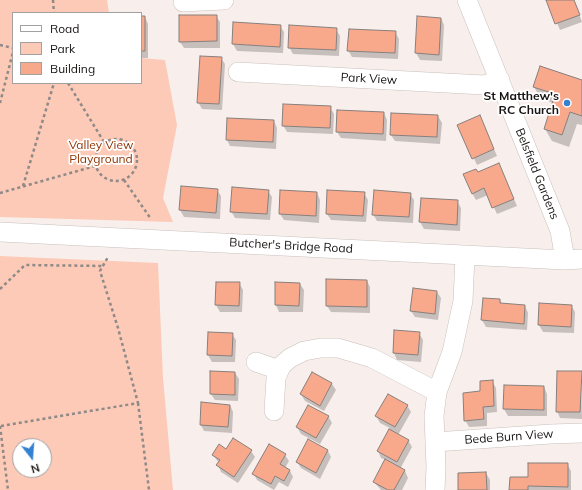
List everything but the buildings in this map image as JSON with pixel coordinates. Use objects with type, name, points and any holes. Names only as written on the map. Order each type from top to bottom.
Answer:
[{"type":"street","points":[[182,2],[224,0]]},
{"type":"street","name":"Belsfield Gardens","points":[[468,0],[560,231],[574,260]]},
{"type":"street","name":"Park View","points":[[238,72],[484,85],[500,80]]},
{"type":"street","name":"Butcher's Bridge Road","points":[[0,232],[164,239],[465,256],[574,260]]},
{"type":"street","points":[[435,490],[434,416],[437,392],[452,352],[463,301],[465,256]]},
{"type":"street","points":[[274,411],[276,378],[281,366],[290,358],[304,351],[338,348],[372,358],[437,392]]},
{"type":"street","points":[[256,362],[279,370]]},
{"type":"street","name":"Bede Burn View","points":[[435,442],[582,433]]},
{"type":"path","points":[[53,0],[54,12]]},
{"type":"path","points":[[0,45],[12,48]]},
{"type":"path","points":[[0,103],[12,56]]},
{"type":"path","points":[[22,186],[54,84]]},
{"type":"path","points":[[69,84],[104,142]]},
{"type":"path","points":[[118,139],[131,145],[135,150],[137,164],[130,177],[116,182],[103,177],[95,166],[96,152],[104,142],[118,139]]},
{"type":"path","points":[[0,192],[95,166]]},
{"type":"path","points":[[124,180],[164,239]]},
{"type":"path","points":[[118,237],[100,271],[118,328],[138,403],[149,490]]},
{"type":"path","points":[[0,289],[25,265],[104,266]]},
{"type":"path","points":[[8,490],[0,426],[138,403]]},
{"type":"green space","name":"Valley View Playground","points":[[0,0],[107,0],[109,12],[12,12],[12,84],[142,84],[142,58],[165,60],[177,125],[163,198],[173,222],[0,217]]},
{"type":"green space","points":[[0,256],[158,263],[163,378],[173,490],[0,490]]},
{"type":"place","name":"St Matthew's RC Church","points":[[567,103]]}]
